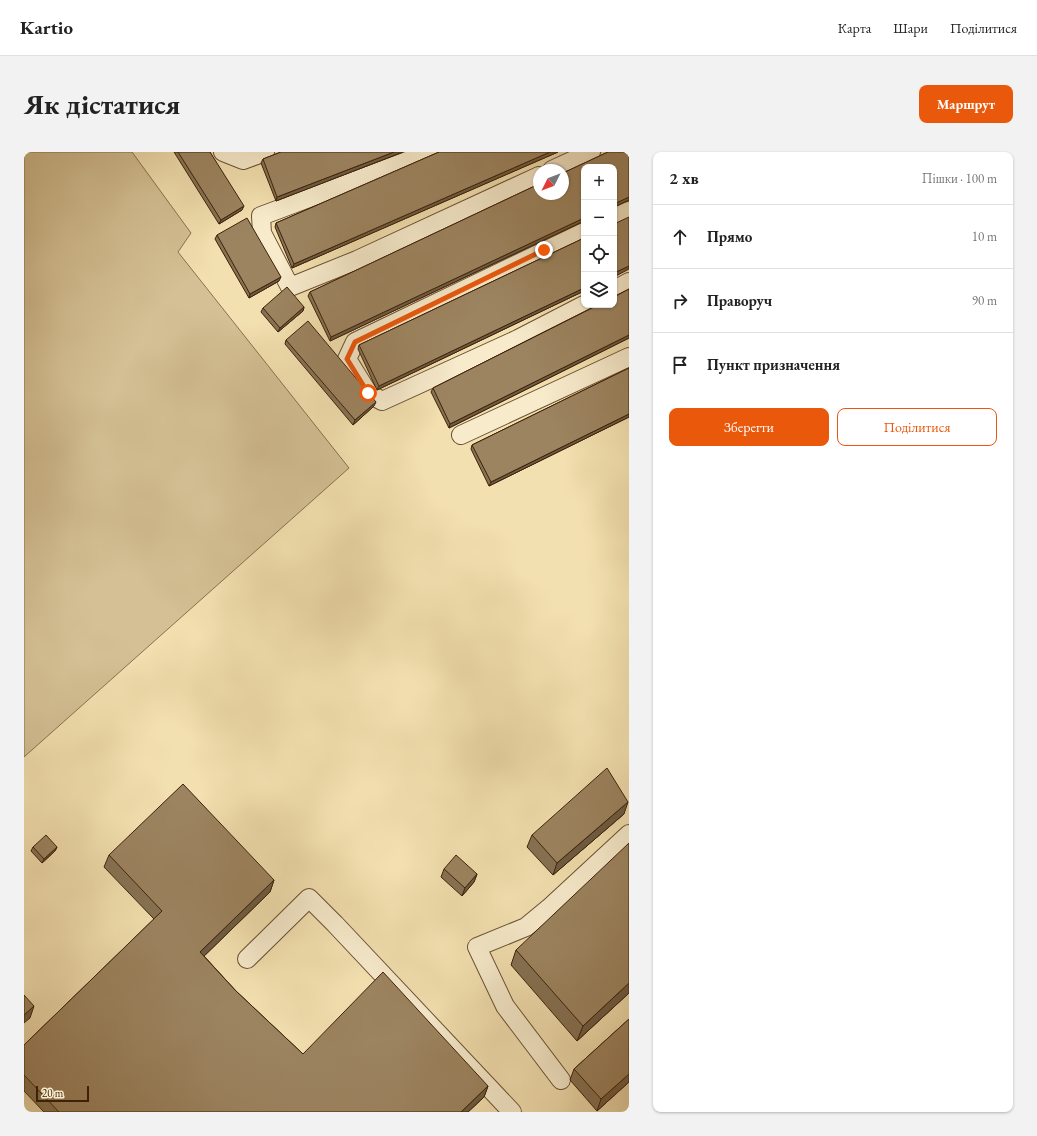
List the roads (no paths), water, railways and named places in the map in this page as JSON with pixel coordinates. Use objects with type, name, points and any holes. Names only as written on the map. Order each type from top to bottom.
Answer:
[{"type":"lane","points":[[223,152],[243,160],[265,152]]},
{"type":"lane","points":[[430,152],[261,216],[262,233],[290,287],[356,260],[533,179]]},
{"type":"lane","points":[[565,164],[591,152]]},
{"type":"lane","points":[[617,217],[629,211]]},
{"type":"lane","points":[[581,233],[355,342],[347,359],[368,393],[382,401],[518,339],[581,307]]},
{"type":"lane","points":[[617,288],[629,282]]},
{"type":"lane","points":[[460,435],[629,357]]},
{"type":"lane","points":[[561,1080],[505,1006],[477,947],[526,927],[549,908],[629,834]]},
{"type":"lane","points":[[247,959],[309,898],[367,957],[512,1112]]}]
